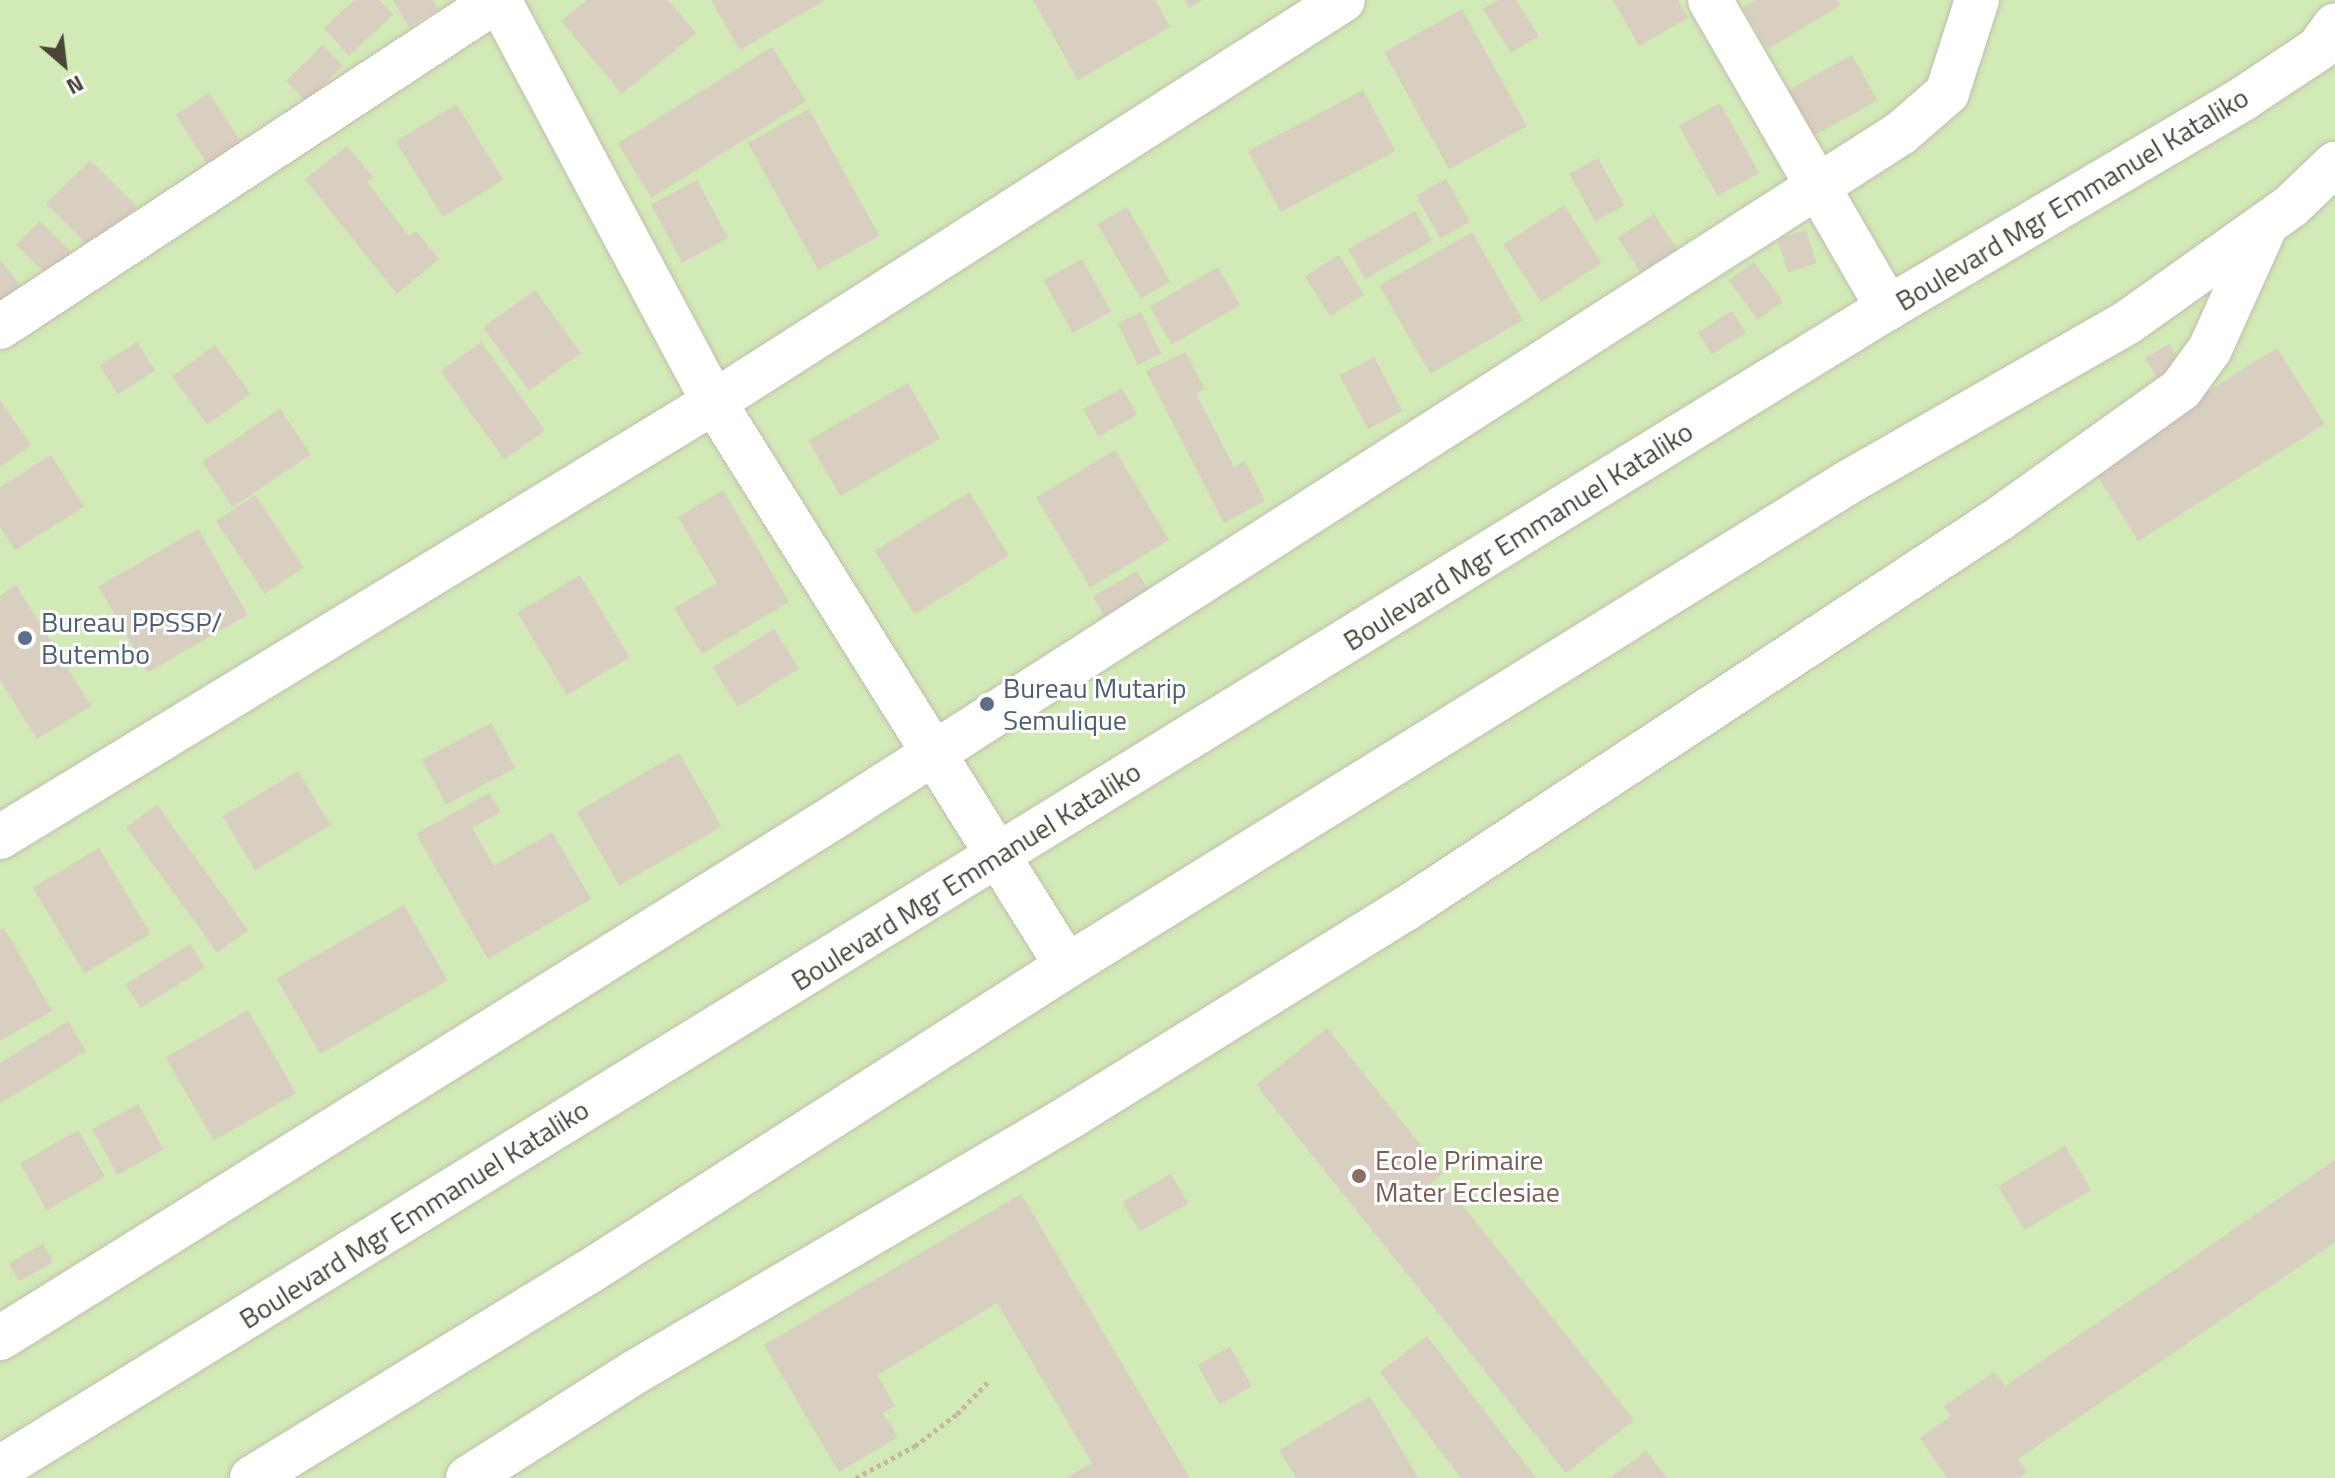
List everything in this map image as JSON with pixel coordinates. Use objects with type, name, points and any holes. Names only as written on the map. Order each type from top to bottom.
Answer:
[{"type":"street","points":[[0,327],[498,0],[714,402],[1067,966]]},
{"type":"street","points":[[0,837],[714,402],[1343,0]]},
{"type":"street","points":[[1710,0],[1888,308]]},
{"type":"street","points":[[0,1338],[935,751],[1901,133],[1947,93],[1977,0]]},
{"type":"street","name":"Boulevard Mgr Emmanuel Kataliko","points":[[0,1468],[1888,308],[2329,45]]},
{"type":"street","points":[[252,1478],[587,1273],[1067,966],[1847,483],[2128,322],[2291,206],[2335,164]]},
{"type":"street","points":[[468,1478],[635,1372],[1068,1118],[1407,908],[1999,519],[2181,389],[2210,349],[2267,223]]},
{"type":"path","points":[[856,1478],[915,1446],[957,1414],[990,1380]]},
{"type":"green space","points":[[0,0],[2335,0],[2335,1478],[0,1478]]},
{"type":"building","points":[[354,0],[379,0],[393,15],[349,56],[324,28]]},
{"type":"building","points":[[393,0],[432,0],[438,9],[409,27]]},
{"type":"building","points":[[587,0],[668,0],[696,33],[622,94],[561,21]]},
{"type":"building","points":[[711,0],[825,0],[740,50]]},
{"type":"building","points":[[1033,0],[1155,0],[1170,27],[1078,80]]},
{"type":"building","points":[[1185,0],[1202,0],[1189,8]]},
{"type":"building","points":[[1498,0],[1516,0],[1539,36],[1511,53],[1483,9]]},
{"type":"building","points":[[1613,0],[1678,0],[1688,18],[1639,46]]},
{"type":"building","points":[[1757,0],[1837,0],[1841,5],[1768,49],[1743,8]]},
{"type":"building","points":[[1462,9],[1527,126],[1449,169],[1384,52]]},
{"type":"building","points":[[323,45],[343,66],[306,101],[286,80]]},
{"type":"building","points":[[772,47],[806,101],[652,198],[618,143]]},
{"type":"building","points":[[1852,55],[1877,100],[1811,137],[1786,92]]},
{"type":"building","points":[[1363,90],[1395,151],[1281,212],[1248,151]]},
{"type":"building","points":[[209,93],[243,146],[210,168],[175,115]]},
{"type":"building","points":[[1720,103],[1759,173],[1718,196],[1679,126]]},
{"type":"building","points":[[456,104],[503,179],[443,217],[396,142]]},
{"type":"building","points":[[809,109],[879,236],[818,270],[748,143]]},
{"type":"building","points":[[347,146],[373,177],[367,182],[409,236],[416,231],[439,259],[397,294],[305,179]]},
{"type":"building","points":[[1598,158],[1624,205],[1595,221],[1569,174]]},
{"type":"building","points":[[90,160],[137,207],[93,251],[46,204]]},
{"type":"building","points":[[1446,179],[1470,222],[1440,238],[1416,195]]},
{"type":"building","points":[[697,180],[728,238],[682,263],[651,204]]},
{"type":"building","points":[[1564,205],[1602,263],[1541,302],[1504,244]]},
{"type":"building","points":[[1127,207],[1170,281],[1141,298],[1098,224]]},
{"type":"building","points":[[1415,211],[1432,240],[1365,279],[1348,250]]},
{"type":"building","points":[[1654,214],[1677,249],[1641,273],[1618,237]]},
{"type":"building","points":[[39,221],[71,252],[48,276],[16,245]]},
{"type":"building","points":[[1806,230],[1817,263],[1788,273],[1777,239]]},
{"type":"building","points":[[1472,232],[1523,320],[1430,374],[1379,286]]},
{"type":"building","points":[[1339,255],[1364,295],[1330,316],[1305,276]]},
{"type":"building","points":[[1082,259],[1111,311],[1073,333],[1044,280]]},
{"type":"building","points":[[0,260],[23,289],[0,307]]},
{"type":"building","points":[[1754,262],[1783,302],[1758,320],[1729,280]]},
{"type":"building","points":[[1218,267],[1240,305],[1172,345],[1150,306]]},
{"type":"building","points":[[535,290],[581,353],[529,391],[483,328]]},
{"type":"building","points":[[1732,311],[1746,333],[1712,354],[1698,332]]},
{"type":"building","points":[[1141,312],[1161,353],[1138,365],[1118,323]]},
{"type":"building","points":[[137,342],[155,371],[118,394],[100,365]]},
{"type":"building","points":[[481,342],[545,430],[505,460],[441,371]]},
{"type":"building","points":[[2170,344],[2181,365],[2157,378],[2145,357]]},
{"type":"building","points":[[215,345],[250,394],[207,425],[172,376]]},
{"type":"building","points":[[2277,348],[2325,424],[2138,541],[2090,465]]},
{"type":"building","points":[[1185,352],[1205,389],[1196,394],[1234,467],[1245,461],[1265,501],[1224,523],[1146,371]]},
{"type":"building","points":[[1374,357],[1403,411],[1368,429],[1340,375]]},
{"type":"building","points":[[908,383],[940,438],[840,496],[808,441]]},
{"type":"building","points":[[1122,388],[1137,415],[1099,436],[1084,409]]},
{"type":"building","points":[[0,400],[31,445],[0,467]]},
{"type":"building","points":[[280,409],[311,455],[233,507],[202,462]]},
{"type":"building","points":[[1115,450],[1169,540],[1090,587],[1036,497]]},
{"type":"building","points":[[51,455],[84,507],[15,550],[0,527],[0,487]]},
{"type":"building","points":[[723,490],[789,602],[702,654],[674,608],[717,583],[678,517]]},
{"type":"building","points":[[969,492],[1009,556],[915,614],[875,551]]},
{"type":"building","points":[[255,495],[304,567],[265,593],[216,521]]},
{"type":"building","points":[[198,529],[248,615],[148,672],[98,586]]},
{"type":"building","points":[[1137,571],[1153,599],[1109,624],[1093,596]]},
{"type":"building","points":[[580,575],[629,657],[567,695],[517,613]]},
{"type":"building","name":"Bureau PPSSP/ Butembo","points":[[16,585],[91,706],[37,739],[0,680],[0,596]]},
{"type":"building","points":[[774,629],[799,669],[738,707],[713,667]]},
{"type":"building","points":[[491,723],[515,768],[446,805],[422,760]]},
{"type":"building","points":[[679,753],[722,827],[619,886],[577,812]]},
{"type":"building","points":[[298,771],[330,825],[255,870],[223,816]]},
{"type":"building","points":[[489,793],[501,812],[472,828],[494,866],[552,832],[591,899],[488,959],[416,834]]},
{"type":"building","points":[[157,805],[248,930],[217,953],[126,827]]},
{"type":"building","points":[[99,848],[151,934],[85,973],[33,888]]},
{"type":"building","points":[[404,905],[448,980],[320,1054],[277,978]]},
{"type":"building","points":[[4,928],[52,1011],[0,1041],[0,930]]},
{"type":"building","points":[[190,944],[205,968],[140,1008],[126,984]]},
{"type":"building","points":[[248,1010],[296,1093],[214,1141],[166,1058]]},
{"type":"building","points":[[68,1021],[86,1051],[0,1104],[0,1063]]},
{"type":"building","points":[[1327,1028],[1443,1173],[1427,1187],[1437,1200],[1450,1190],[1634,1420],[1566,1473],[1256,1085]]},
{"type":"building","points":[[138,1104],[163,1149],[118,1175],[93,1129]]},
{"type":"building","points":[[78,1130],[105,1177],[47,1210],[20,1164]]},
{"type":"building","points":[[2065,1146],[2091,1190],[2024,1230],[1998,1186]]},
{"type":"building","points":[[2335,1160],[2335,1242],[2018,1459],[2027,1472],[2017,1478],[1947,1478],[1920,1438],[1951,1416],[1944,1406],[1995,1372],[2005,1386]]},
{"type":"building","points":[[1171,1174],[1188,1203],[1140,1231],[1123,1202]]},
{"type":"building","points":[[1021,1194],[1190,1478],[1066,1478],[1092,1463],[997,1303],[877,1375],[895,1406],[883,1413],[898,1437],[839,1472],[764,1345]]},
{"type":"building","points":[[43,1244],[53,1262],[19,1281],[9,1263]]},
{"type":"building","points":[[1427,1336],[1536,1478],[1461,1478],[1380,1372]]},
{"type":"building","points":[[1230,1347],[1252,1386],[1219,1404],[1198,1365]]},
{"type":"building","points":[[1370,1396],[1418,1478],[1296,1478],[1279,1450]]},
{"type":"building","points":[[1646,1451],[1667,1478],[1610,1478]]},
{"type":"place","name":"Bureau PPSSP/ Butembo","points":[[25,638]]},
{"type":"place","name":"Bureau Mutarip Semulique","points":[[987,704]]},
{"type":"place","name":"Ecole Primaire Mater Ecclesiae","points":[[1359,1176]]}]
